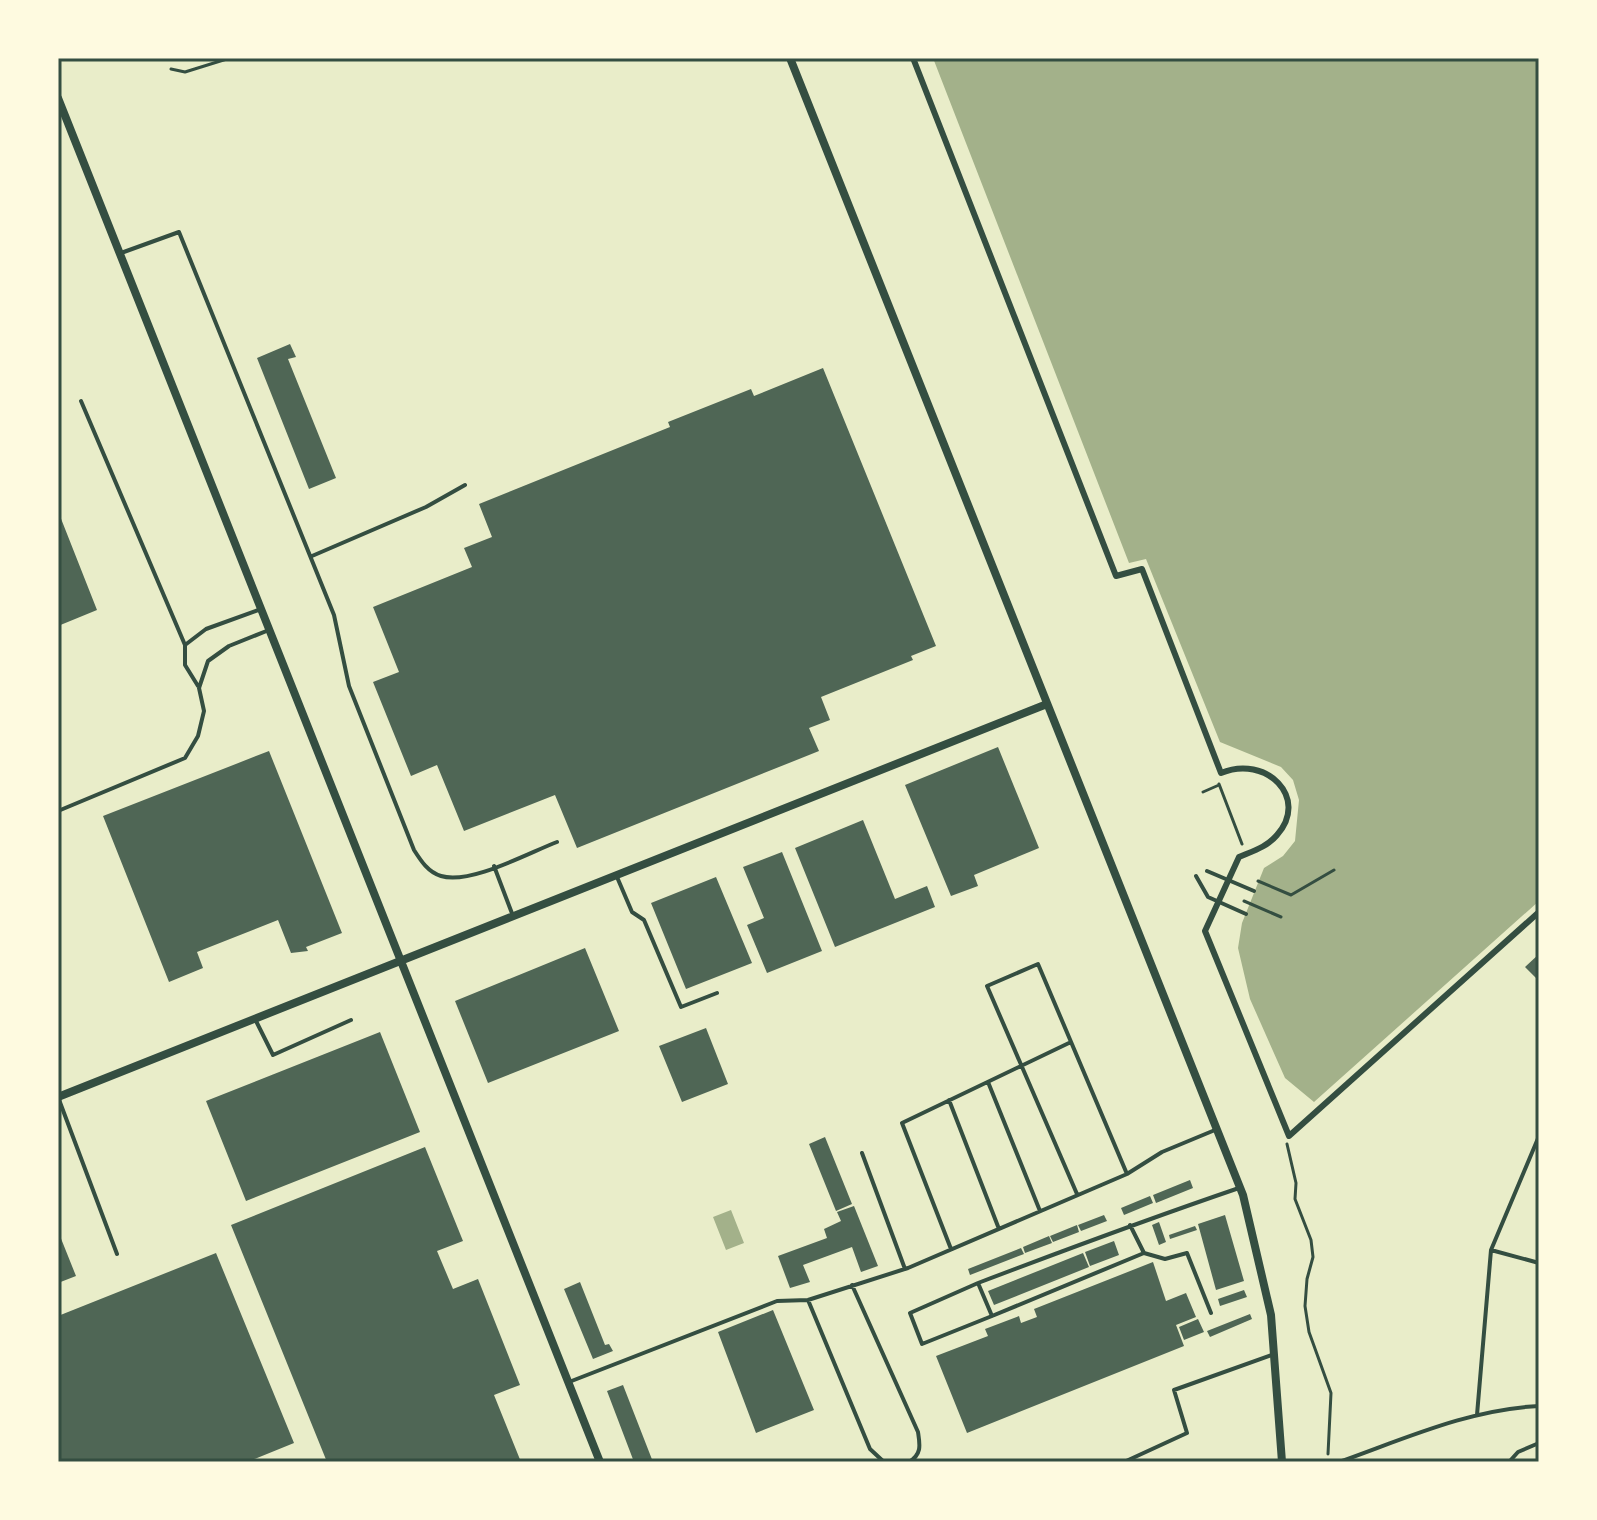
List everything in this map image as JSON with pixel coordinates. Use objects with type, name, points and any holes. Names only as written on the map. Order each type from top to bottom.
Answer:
[{"type":"street","points":[[790,58],[1215,1130],[1229,1155],[1263,1274],[1274,1355],[1282,1462]]},
{"type":"street","points":[[913,58],[1116,576],[1142,569],[1221,773],[1237,766],[1264,770],[1282,786],[1287,815],[1279,833],[1264,847],[1239,857],[1205,931],[1289,1136],[1539,912]]},
{"type":"street","points":[[58,98],[600,1462]]},
{"type":"street","points":[[58,1097],[1047,704]]},
{"type":"lane","points":[[120,253],[179,232],[312,556],[334,615],[349,686],[414,850],[424,866],[439,876],[462,879],[557,842]]},
{"type":"lane","points":[[58,811],[185,758],[198,736],[204,711],[199,688],[185,665],[185,645],[81,401]]},
{"type":"lane","points":[[312,556],[426,507],[465,485]]},
{"type":"lane","points":[[185,645],[206,629],[261,609]]},
{"type":"lane","points":[[199,688],[208,661],[229,646],[270,630]]},
{"type":"lane","points":[[494,866],[513,916]]},
{"type":"lane","points":[[1207,871],[1254,891]]},
{"type":"lane","points":[[616,875],[632,912],[644,920],[681,1007],[717,993]]},
{"type":"lane","points":[[1196,876],[1208,897],[1246,914]]},
{"type":"lane","points":[[1077,1195],[987,986],[1038,964],[1127,1174]]},
{"type":"lane","points":[[255,1019],[273,1055],[351,1020]]},
{"type":"lane","points":[[951,1249],[902,1123],[1071,1042]]},
{"type":"lane","points":[[988,1082],[1040,1211]]},
{"type":"lane","points":[[58,1097],[117,1254]]},
{"type":"lane","points":[[949,1100],[999,1229]]},
{"type":"lane","points":[[569,1382],[777,1301],[808,1300],[905,1269],[1127,1174],[1162,1152],[1215,1130]]},
{"type":"lane","points":[[1477,1415],[1491,1250],[1539,1136]]},
{"type":"lane","points":[[862,1153],[905,1269]]},
{"type":"lane","points":[[1211,1313],[1187,1253],[1165,1259],[1144,1253],[922,1344],[910,1313],[978,1283],[1130,1225],[1240,1188]]},
{"type":"lane","points":[[1130,1225],[1144,1253]]},
{"type":"lane","points":[[1491,1250],[1539,1263]]},
{"type":"lane","points":[[978,1283],[992,1316]]},
{"type":"lane","points":[[852,1285],[918,1432],[921,1447],[916,1458],[909,1462]]},
{"type":"lane","points":[[808,1300],[870,1449],[884,1462]]},
{"type":"lane","points":[[1124,1462],[1187,1433],[1174,1390],[1274,1355]]},
{"type":"lane","points":[[1339,1462],[1477,1415],[1504,1408],[1539,1406]]},
{"type":"lane","points":[[1509,1462],[1518,1452],[1539,1443]]},
{"type":"path","points":[[171,69],[185,72],[230,58]]},
{"type":"path","points":[[1221,773],[1219,785],[1246,854]]},
{"type":"path","points":[[1203,792],[1219,785]]},
{"type":"path","points":[[1233,870],[1291,895],[1334,870]]},
{"type":"path","points":[[1223,892],[1281,917]]},
{"type":"path","points":[[1289,1136],[1286,1153],[1293,1170],[1295,1199],[1312,1248],[1305,1306],[1309,1332],[1331,1393],[1328,1454]]},
{"type":"shaded area","points":[[933,58],[1539,58],[1539,901],[1314,1102],[1285,1078],[1250,999],[1238,948],[1242,923],[1264,868],[1283,856],[1295,841],[1299,800],[1293,780],[1281,767],[1220,742],[1146,559],[1129,563]]},
{"type":"shaded area","points":[[731,1210],[744,1243],[726,1250],[713,1217]]},
{"type":"building","points":[[290,344],[296,357],[288,359],[336,478],[309,489],[257,358]]},
{"type":"building","points":[[823,368],[936,646],[911,656],[913,660],[821,697],[830,720],[809,728],[819,751],[577,848],[555,795],[464,831],[437,765],[411,776],[373,682],[399,672],[373,607],[472,567],[464,548],[492,537],[479,504],[670,427],[668,422],[751,389],[754,396]]},
{"type":"building","points":[[58,511],[97,610],[58,626]]},
{"type":"building","points":[[998,747],[1039,848],[974,875],[978,886],[951,896],[905,785]]},
{"type":"building","points":[[269,751],[342,933],[306,947],[308,951],[291,953],[278,920],[197,952],[203,968],[169,982],[103,816]]},
{"type":"building","points":[[863,820],[895,899],[927,886],[935,907],[835,947],[795,848]]},
{"type":"building","points":[[782,852],[822,951],[767,973],[747,925],[764,918],[743,867]]},
{"type":"building","points":[[716,877],[752,963],[686,989],[651,903]]},
{"type":"building","points":[[585,948],[619,1031],[488,1083],[455,1001]]},
{"type":"building","points":[[1539,954],[1539,981],[1525,967]]},
{"type":"building","points":[[706,1028],[728,1084],[682,1102],[659,1046]]},
{"type":"building","points":[[380,1032],[420,1132],[246,1201],[206,1101]]},
{"type":"building","points":[[825,1137],[852,1204],[836,1211],[809,1144]]},
{"type":"building","points":[[425,1147],[463,1241],[437,1251],[453,1289],[478,1279],[520,1385],[494,1395],[521,1462],[327,1462],[231,1225]]},
{"type":"building","points":[[1190,1180],[1193,1188],[1156,1203],[1153,1195]]},
{"type":"building","points":[[1150,1196],[1153,1203],[1124,1215],[1121,1208]]},
{"type":"building","points":[[854,1206],[878,1266],[861,1272],[852,1247],[803,1265],[810,1282],[790,1288],[778,1256],[827,1238],[824,1229],[841,1221],[837,1212]]},
{"type":"building","points":[[1104,1215],[1107,1221],[1081,1231],[1078,1225]]},
{"type":"building","points":[[1225,1215],[1244,1281],[1216,1290],[1198,1224]]},
{"type":"building","points":[[1159,1222],[1166,1242],[1159,1245],[1152,1225]]},
{"type":"building","points":[[1077,1225],[1079,1232],[1053,1242],[1050,1236]]},
{"type":"building","points":[[1195,1226],[1197,1230],[1170,1239],[1169,1235]]},
{"type":"building","points":[[58,1231],[76,1276],[58,1283]]},
{"type":"building","points":[[1049,1236],[1052,1243],[1025,1253],[1023,1247]]},
{"type":"building","points":[[1114,1241],[1119,1255],[1090,1266],[1085,1252]]},
{"type":"building","points":[[1021,1248],[1024,1254],[970,1275],[968,1269]]},
{"type":"building","points":[[216,1253],[294,1443],[247,1462],[58,1462],[58,1316]]},
{"type":"building","points":[[1083,1253],[1089,1267],[994,1305],[988,1291]]},
{"type":"building","points":[[1153,1262],[1166,1301],[1186,1293],[1196,1317],[1176,1325],[1184,1346],[967,1433],[936,1356],[988,1336],[985,1329],[1019,1316],[1021,1323],[1037,1317],[1034,1309]]},
{"type":"building","points":[[580,1282],[605,1345],[609,1344],[613,1351],[593,1359],[564,1289]]},
{"type":"building","points":[[1244,1290],[1247,1297],[1220,1306],[1218,1299]]},
{"type":"building","points":[[773,1310],[814,1410],[756,1433],[718,1332]]},
{"type":"building","points":[[1250,1314],[1252,1319],[1210,1337],[1207,1331]]},
{"type":"building","points":[[1198,1319],[1204,1332],[1184,1340],[1179,1327]]},
{"type":"building","points":[[623,1385],[653,1462],[634,1462],[607,1391]]}]
